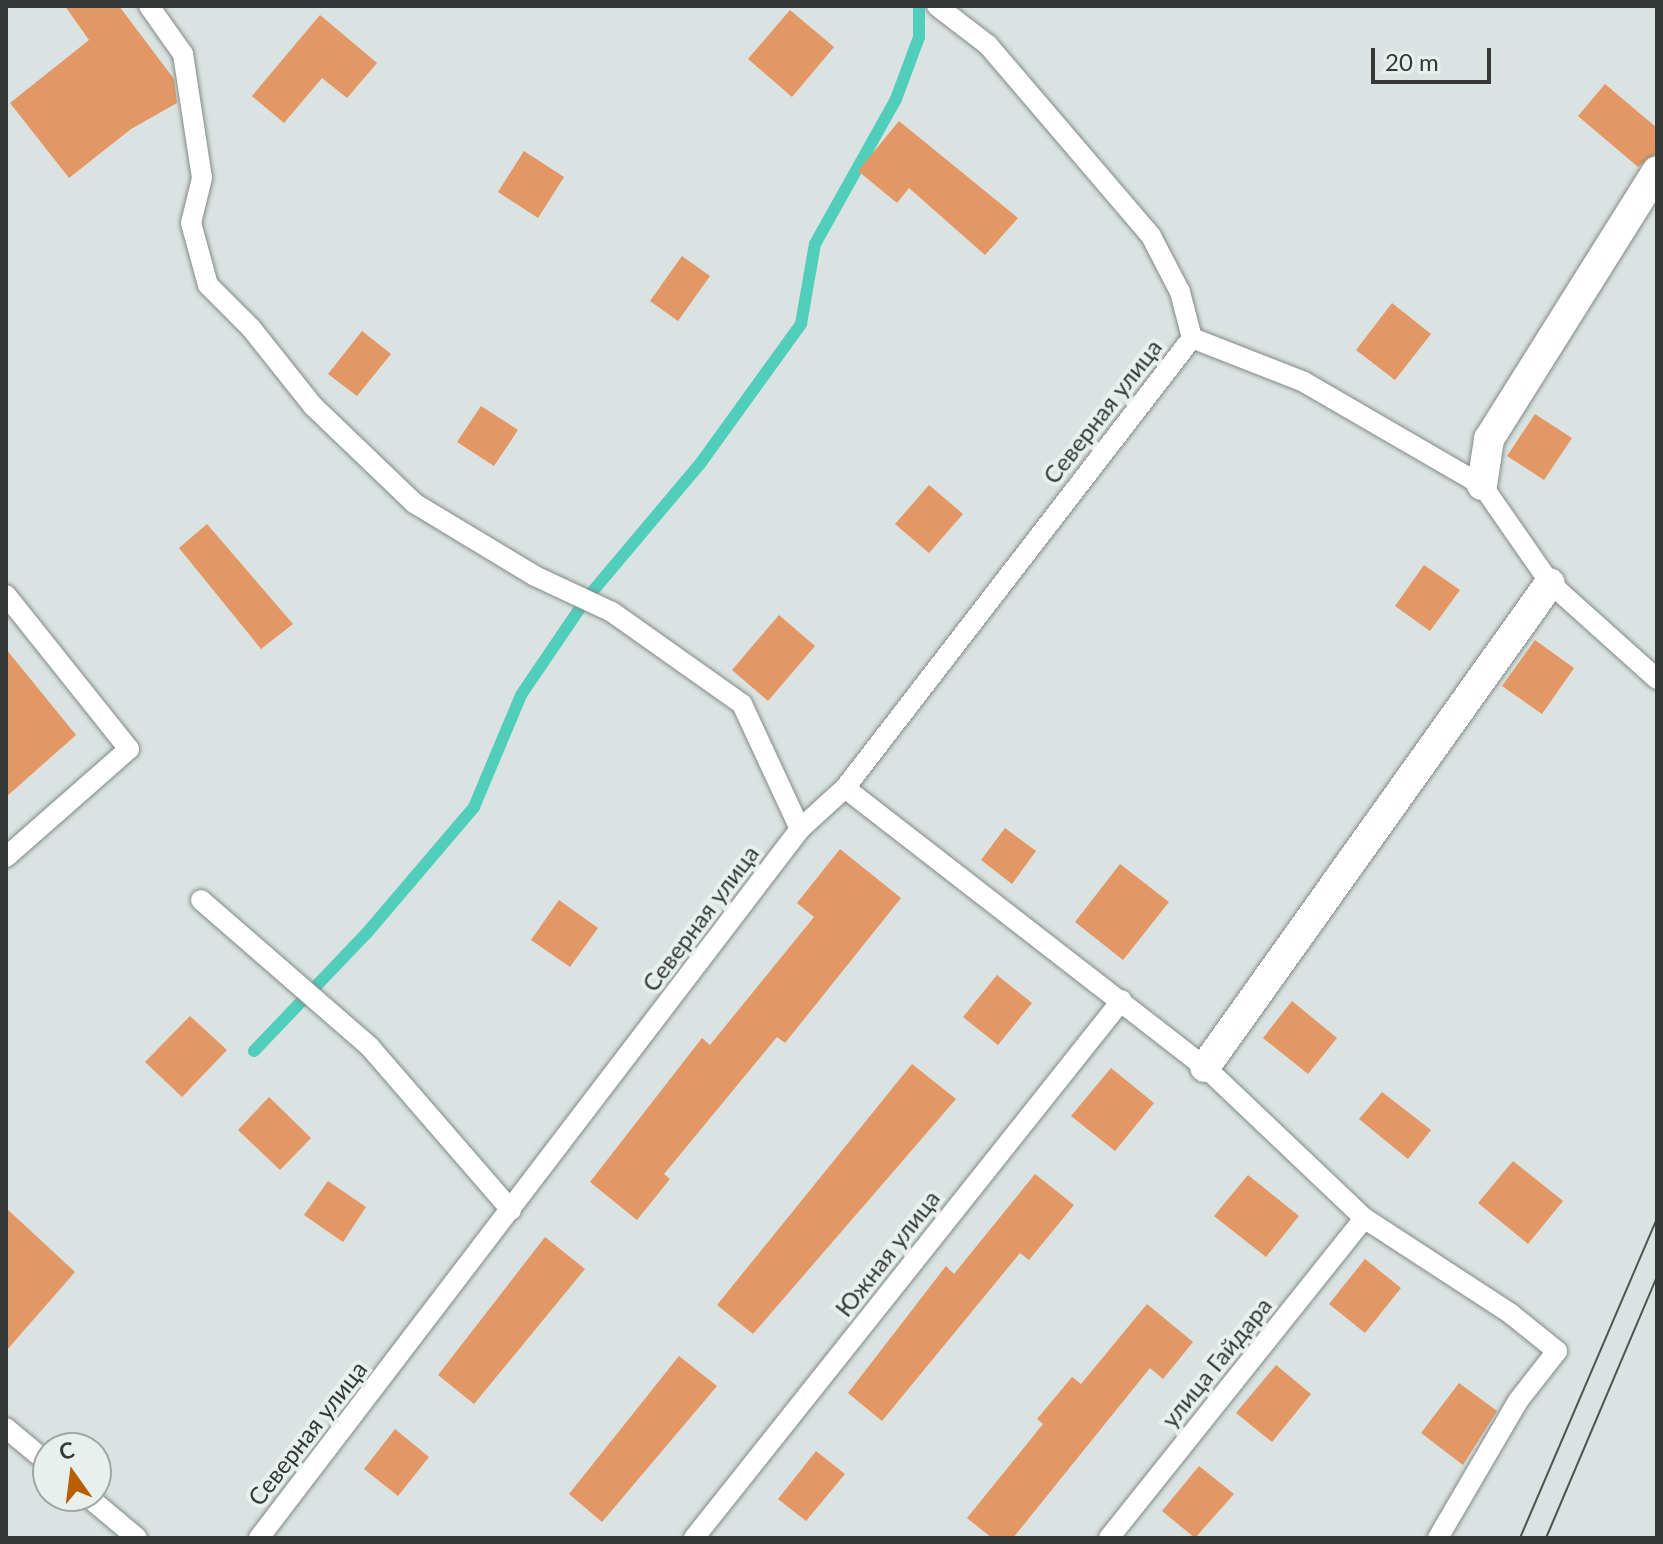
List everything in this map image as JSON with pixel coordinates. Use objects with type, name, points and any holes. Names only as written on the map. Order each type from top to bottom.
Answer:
[{"type":"street","points":[[1482,485],[1489,439],[1657,171]]},
{"type":"street","points":[[1205,1067],[1550,583]]},
{"type":"lane","points":[[149,6],[183,54],[202,178],[191,223],[208,285],[251,328],[313,406],[414,503],[535,576],[612,612],[742,704],[800,829]]},
{"type":"lane","points":[[937,6],[988,45],[1151,236],[1180,292],[1192,338],[1304,382],[1482,485],[1550,583],[1657,679]]},
{"type":"lane","name":"Северная улица","points":[[259,1538],[800,829],[845,788],[1192,338]]},
{"type":"lane","points":[[6,595],[129,749],[6,857]]},
{"type":"lane","points":[[845,788],[1205,1067],[1364,1218],[1511,1314],[1557,1351],[1518,1401],[1438,1538]]},
{"type":"lane","points":[[201,900],[369,1046],[511,1210]]},
{"type":"lane","name":"Южная улица","points":[[694,1538],[1122,1000]]},
{"type":"lane","name":"улица Гайдара","points":[[1109,1538],[1364,1218]]},
{"type":"lane","points":[[6,1428],[32,1450]]},
{"type":"lane","points":[[106,1512],[137,1538]]},
{"type":"building","points":[[65,6],[119,6],[174,79],[177,103],[131,129],[69,178],[10,103],[89,40]]},
{"type":"building","points":[[790,10],[834,47],[792,97],[748,59]]},
{"type":"building","points":[[320,15],[377,63],[347,98],[322,78],[284,123],[252,96]]},
{"type":"building","points":[[1605,84],[1657,128],[1657,153],[1638,167],[1578,116]]},
{"type":"building","points":[[899,121],[1018,218],[985,255],[909,188],[897,203],[858,171]]},
{"type":"building","points":[[524,151],[564,177],[538,218],[498,192]]},
{"type":"building","points":[[682,256],[710,276],[678,321],[650,301]]},
{"type":"building","points":[[1392,303],[1431,334],[1395,380],[1356,350]]},
{"type":"building","points":[[362,331],[391,354],[357,396],[328,374]]},
{"type":"building","points":[[481,406],[518,430],[494,466],[457,442]]},
{"type":"building","points":[[1535,414],[1572,438],[1544,480],[1507,456]]},
{"type":"building","points":[[929,485],[963,514],[929,553],[895,524]]},
{"type":"building","points":[[207,524],[293,624],[261,649],[179,548]]},
{"type":"building","points":[[1424,565],[1460,590],[1430,631],[1395,606]]},
{"type":"building","points":[[779,615],[815,646],[768,701],[732,670]]},
{"type":"building","points":[[1535,640],[1574,668],[1542,714],[1502,686]]},
{"type":"building","points":[[6,649],[76,735],[6,797]]},
{"type":"building","points":[[1005,828],[1036,851],[1012,884],[981,860]]},
{"type":"building","points":[[840,849],[901,898],[785,1043],[777,1037],[664,1174],[670,1179],[637,1220],[590,1182],[702,1038],[710,1045],[814,917],[797,903]]},
{"type":"building","points":[[1120,864],[1169,902],[1123,960],[1075,922]]},
{"type":"building","points":[[559,900],[598,928],[570,967],[531,940]]},
{"type":"building","points":[[997,975],[1032,1003],[998,1045],[963,1017]]},
{"type":"building","points":[[1292,1001],[1337,1038],[1308,1074],[1263,1038]]},
{"type":"building","points":[[190,1016],[227,1050],[182,1097],[145,1062]]},
{"type":"building","points":[[912,1064],[956,1099],[753,1334],[717,1305]]},
{"type":"building","points":[[1111,1068],[1154,1103],[1115,1151],[1071,1116]]},
{"type":"building","points":[[1382,1092],[1431,1130],[1408,1159],[1359,1119]]},
{"type":"building","points":[[269,1097],[311,1138],[280,1170],[238,1130]]},
{"type":"building","points":[[1513,1161],[1563,1201],[1528,1244],[1478,1203]]},
{"type":"building","points":[[1035,1174],[1074,1205],[1029,1260],[1020,1253],[882,1421],[848,1393],[946,1266],[954,1274]]},
{"type":"building","points":[[1248,1175],[1299,1216],[1266,1257],[1214,1216]]},
{"type":"building","points":[[328,1181],[366,1207],[343,1242],[304,1215]]},
{"type":"building","points":[[6,1208],[75,1272],[6,1351]]},
{"type":"building","points":[[545,1237],[585,1269],[474,1404],[438,1375]]},
{"type":"building","points":[[1365,1259],[1401,1288],[1365,1333],[1329,1304]]},
{"type":"building","points":[[1147,1304],[1193,1342],[1163,1379],[1150,1368],[1013,1538],[992,1538],[967,1518],[1043,1424],[1037,1419],[1072,1377],[1081,1384]]},
{"type":"building","points":[[679,1356],[717,1386],[602,1522],[569,1494]]},
{"type":"building","points":[[1276,1365],[1311,1394],[1272,1442],[1236,1413]]},
{"type":"building","points":[[1459,1383],[1497,1411],[1463,1465],[1421,1433]]},
{"type":"building","points":[[395,1429],[429,1457],[398,1496],[364,1469]]},
{"type":"building","points":[[816,1451],[845,1474],[806,1521],[778,1499]]},
{"type":"building","points":[[1199,1466],[1234,1494],[1195,1538],[1162,1511]]},
{"type":"waterway","points":[[254,1051],[366,934],[474,807],[521,695],[587,598],[700,464],[801,324],[815,244],[896,99],[919,37],[919,6]]},
{"type":"tram line","points":[[1520,1538],[1657,1219]]},
{"type":"tram line","points":[[1546,1538],[1657,1277]]}]
